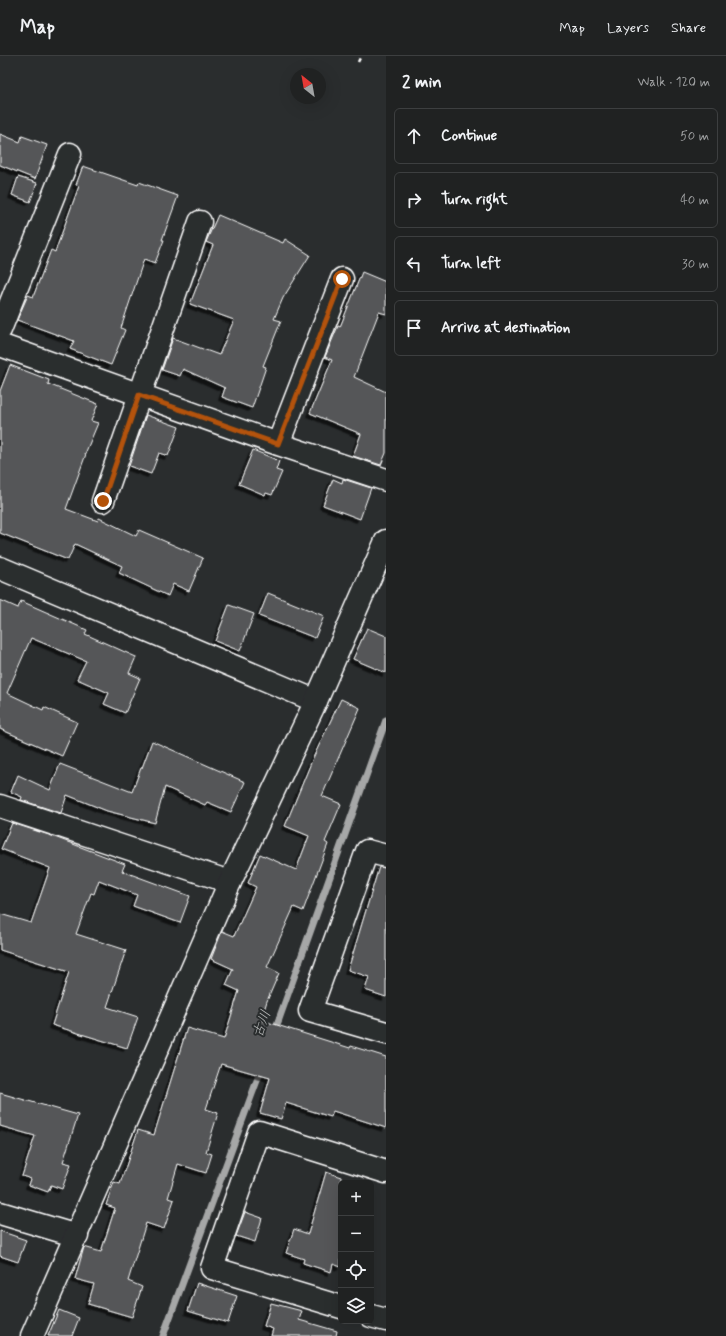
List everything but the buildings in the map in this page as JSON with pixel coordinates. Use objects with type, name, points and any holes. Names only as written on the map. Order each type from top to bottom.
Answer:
[{"type":"street","points":[[70,154],[1,344],[139,395],[386,480]]},
{"type":"street","points":[[103,501],[200,222]]},
{"type":"street","points":[[278,444],[342,279]]},
{"type":"street","points":[[32,1336],[230,882],[316,700],[386,541]]},
{"type":"street","points":[[0,568],[316,700]]},
{"type":"street","points":[[0,806],[230,882]]},
{"type":"street","points":[[386,856],[367,851],[310,1011],[386,1033]]},
{"type":"street","points":[[338,1306],[212,1268],[259,1132],[386,1172]]},
{"type":"street","points":[[0,1212],[76,1236]]},
{"type":"street","points":[[374,1317],[386,1320]]},
{"type":"path","points":[[358,62],[361,56]]},
{"type":"waterway","name":"古川","points":[[274,1033],[386,720]]},
{"type":"waterway","name":"古川","points":[[163,1336],[262,1067]]},
{"type":"route","points":[[103,501],[139,395],[278,444],[342,279]]}]
